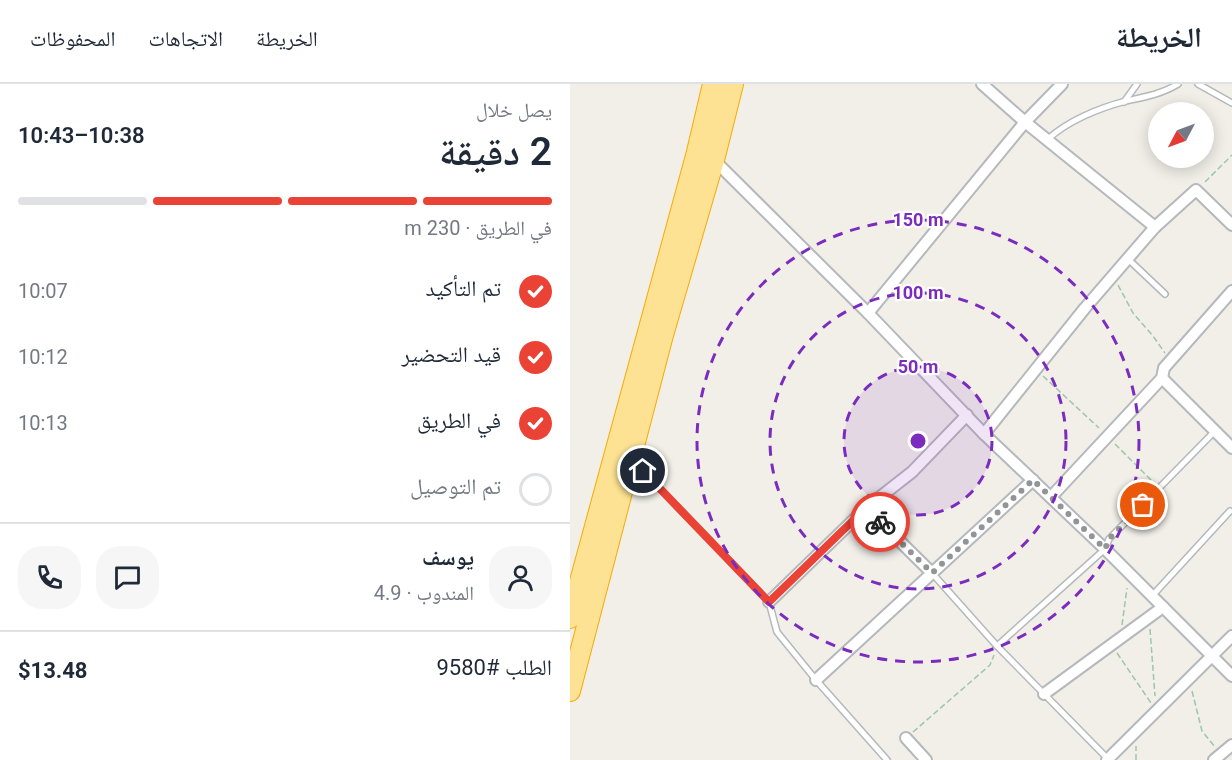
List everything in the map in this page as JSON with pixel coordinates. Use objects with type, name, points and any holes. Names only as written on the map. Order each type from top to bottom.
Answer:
[{"type":"highway","points":[[570,618],[696,156],[713,84]]},
{"type":"highway","points":[[570,691],[663,335],[734,84]]},
{"type":"street","points":[[982,84],[1047,141],[1155,227]]},
{"type":"street","points":[[868,313],[1025,122],[1062,84]]},
{"type":"street","points":[[714,160],[868,313],[984,434],[1105,549],[1232,676]]},
{"type":"street","points":[[984,434],[1155,227],[1196,190],[1232,225]]},
{"type":"street","points":[[1051,497],[1108,436],[1232,291]]},
{"type":"street","points":[[1163,373],[1232,447]]},
{"type":"street","points":[[769,602],[866,508],[912,472],[967,415]]},
{"type":"street","points":[[816,680],[1033,480]]},
{"type":"street","points":[[866,508],[932,573]]},
{"type":"street","points":[[1044,694],[1163,607]]},
{"type":"street","points":[[1108,760],[1232,636]]},
{"type":"street","points":[[906,738],[926,760]]},
{"type":"street","points":[[1218,757],[1232,745]]},
{"type":"lane","points":[[1124,102],[1137,84]]},
{"type":"lane","points":[[1047,141],[1056,132],[1091,114],[1124,102],[1145,98],[1178,84]]},
{"type":"lane","points":[[1198,84],[1232,103]]},
{"type":"lane","points":[[1128,259],[1165,294]]},
{"type":"lane","points":[[997,646],[1105,549],[1109,539],[1216,430]]},
{"type":"lane","points":[[629,465],[643,471],[769,602],[777,632],[887,760]]},
{"type":"lane","points":[[1152,596],[1230,511]]},
{"type":"lane","points":[[932,573],[997,646],[1108,760]]},
{"type":"path","points":[[1196,190],[1232,155]]},
{"type":"path","points":[[1113,276],[1133,313],[1165,352],[1163,373]]},
{"type":"path","points":[[1036,370],[1108,436],[1159,488]]},
{"type":"path","points":[[1130,574],[1115,640],[1156,712]]},
{"type":"path","points":[[1149,617],[1156,712]]},
{"type":"path","points":[[906,738],[990,664],[997,646]]},
{"type":"path","points":[[1189,679],[1202,731],[1218,757]]},
{"type":"way so far","points":[[880,522],[932,573],[1033,480],[1105,549],[1109,539],[1143,505]]},
{"type":"route","points":[[643,471],[769,602],[866,508],[880,522]]}]
